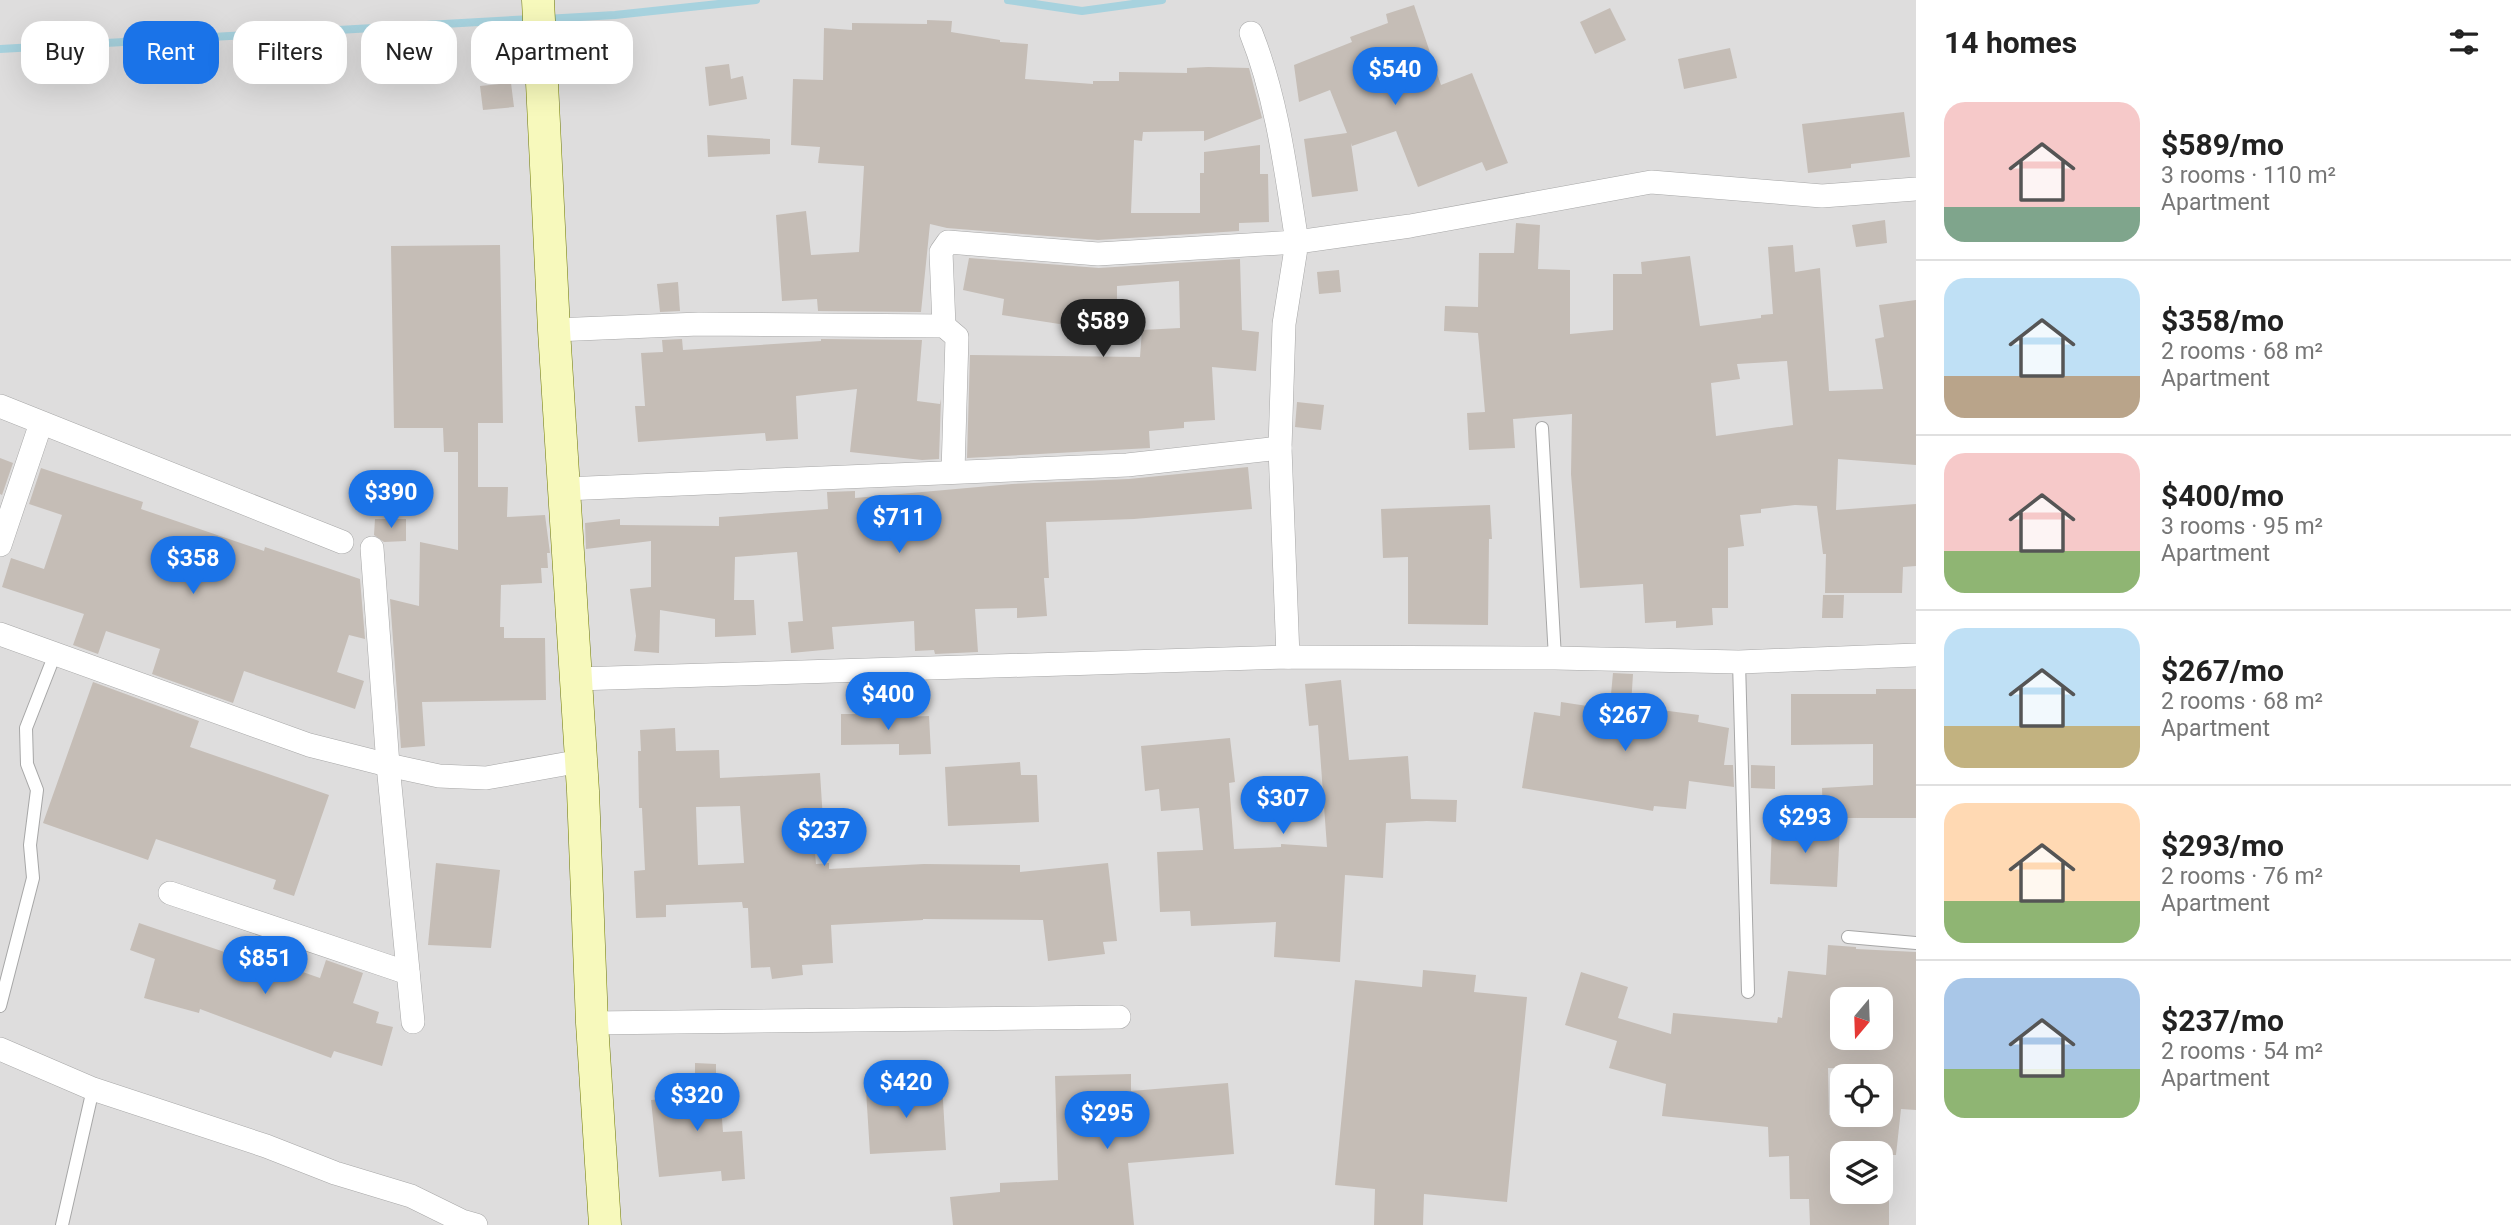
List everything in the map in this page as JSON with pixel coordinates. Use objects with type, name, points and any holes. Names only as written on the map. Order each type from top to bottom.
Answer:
[{"type":"street","points":[[538,0],[605,1225]]},
{"type":"street","points":[[1251,33],[1259,53],[1283,155],[1297,242],[1284,324],[1280,448],[1288,657]]},
{"type":"street","points":[[944,326],[941,252],[948,242],[1098,254],[1297,242],[1410,226],[1651,182],[1822,197],[1916,189]]},
{"type":"street","points":[[554,330],[699,324],[944,326],[957,337],[953,472]]},
{"type":"street","points":[[0,406],[342,541]]},
{"type":"street","points":[[0,545],[41,423]]},
{"type":"street","points":[[564,489],[1127,465],[1280,448]]},
{"type":"street","points":[[372,548],[388,765],[413,1022]]},
{"type":"street","points":[[0,634],[309,745],[388,765],[439,776],[486,778],[581,761]]},
{"type":"street","points":[[576,679],[1288,657],[1739,662],[1916,655]]},
{"type":"street","points":[[170,893],[408,973]]},
{"type":"street","points":[[592,1023],[1119,1017]]},
{"type":"street","points":[[0,1049],[93,1089],[266,1146],[335,1173],[411,1196],[462,1221],[477,1225]]},
{"type":"lane","points":[[1542,428],[1555,658]]},
{"type":"lane","points":[[0,1006],[33,878],[30,845],[37,790],[27,764],[26,728],[55,654]]},
{"type":"lane","points":[[1739,662],[1748,992]]},
{"type":"lane","points":[[1848,937],[1916,943]]},
{"type":"lane","points":[[62,1225],[93,1089]]},
{"type":"shaded area","points":[[0,0],[1916,0],[1916,1225],[0,1225]]},
{"type":"building","points":[[1414,5],[1441,85],[1472,73],[1508,163],[1486,171],[1482,162],[1418,187],[1396,131],[1352,146],[1351,143],[1358,191],[1312,197],[1304,139],[1347,133],[1330,90],[1299,102],[1294,65],[1352,42],[1350,37],[1388,23],[1386,14]]},
{"type":"building","points":[[1610,8],[1626,40],[1595,54],[1580,22]]},
{"type":"building","points":[[927,20],[952,21],[951,32],[1000,42],[1028,44],[1025,79],[1093,84],[1093,81],[1119,81],[1119,72],[1187,73],[1187,68],[1249,68],[1262,118],[1204,141],[1204,131],[1143,132],[1142,141],[1134,140],[1131,213],[1200,213],[1200,173],[1204,173],[1204,152],[1260,145],[1260,174],[1268,174],[1269,222],[1239,223],[1239,231],[1098,240],[947,228],[930,224],[921,312],[818,311],[817,299],[782,301],[776,215],[806,211],[811,255],[859,252],[864,166],[818,163],[820,147],[791,145],[793,79],[823,80],[824,28],[852,30],[852,23],[927,24]]},
{"type":"building","points":[[1730,48],[1737,78],[1684,89],[1678,59]]},
{"type":"building","points":[[729,64],[731,79],[743,76],[747,99],[709,106],[705,67]]},
{"type":"building","points":[[511,84],[514,107],[483,110],[480,86]]},
{"type":"building","points":[[1904,112],[1910,157],[1851,164],[1851,168],[1808,173],[1802,124]]},
{"type":"building","points":[[707,135],[770,139],[770,154],[708,157]]},
{"type":"building","points":[[1885,220],[1887,243],[1856,247],[1852,225]]},
{"type":"building","points":[[1516,223],[1540,225],[1538,269],[1570,270],[1570,334],[1613,330],[1613,274],[1642,274],[1641,262],[1690,256],[1700,326],[1773,314],[1768,247],[1793,245],[1795,272],[1820,268],[1829,391],[1883,389],[1875,339],[1884,337],[1879,305],[1916,300],[1916,465],[1838,459],[1836,510],[1916,504],[1916,566],[1903,567],[1902,593],[1825,593],[1826,554],[1823,554],[1817,506],[1795,505],[1761,509],[1761,513],[1740,515],[1744,546],[1728,548],[1728,608],[1712,608],[1713,625],[1676,628],[1676,621],[1645,623],[1643,584],[1580,588],[1571,474],[1572,414],[1513,419],[1515,448],[1469,450],[1467,413],[1485,412],[1478,333],[1444,331],[1445,306],[1478,307],[1479,253],[1514,253]],"holes":[[[1787,361],[1793,425],[1716,436],[1711,383],[1740,379],[1737,364]]]},
{"type":"building","points":[[500,245],[503,423],[478,423],[478,487],[508,487],[507,517],[545,515],[550,553],[547,553],[548,568],[541,568],[542,583],[501,585],[500,627],[504,627],[504,638],[545,638],[546,700],[422,702],[425,746],[401,748],[390,599],[419,606],[420,542],[458,550],[458,452],[444,452],[443,428],[394,428],[391,246]]},
{"type":"building","points":[[969,258],[1099,268],[1240,259],[1242,330],[1259,332],[1256,371],[1212,367],[1215,420],[1184,422],[1184,428],[1149,431],[1150,448],[967,458],[970,355],[1140,357],[1142,330],[1180,328],[1179,281],[1117,286],[1117,333],[1002,315],[1004,299],[963,290]]},
{"type":"building","points":[[1339,270],[1341,292],[1319,294],[1317,272]]},
{"type":"building","points":[[678,282],[680,311],[660,312],[657,284]]},
{"type":"building","points":[[682,339],[683,350],[821,339],[922,340],[917,401],[940,404],[941,399],[939,459],[922,460],[850,452],[857,389],[796,396],[798,439],[766,441],[765,433],[638,442],[635,406],[645,406],[641,353],[663,352],[662,340]]},
{"type":"building","points":[[1297,402],[1324,405],[1321,430],[1295,427]]},
{"type":"building","points":[[0,458],[13,463],[2,495],[0,494]]},
{"type":"building","points":[[1248,467],[1252,509],[1134,519],[1046,522],[1049,578],[1044,578],[1047,616],[1017,618],[1017,608],[975,609],[978,652],[935,654],[934,650],[915,651],[914,621],[832,627],[834,649],[791,653],[788,622],[803,621],[797,552],[735,557],[734,600],[754,600],[756,635],[715,637],[715,619],[660,610],[659,653],[634,651],[636,636],[630,589],[651,587],[651,541],[586,549],[585,523],[620,519],[620,525],[719,526],[719,517],[828,509],[827,492],[855,491],[855,498],[1012,484],[1129,479]]},
{"type":"building","points":[[41,468],[143,502],[141,509],[264,551],[265,547],[360,579],[365,639],[349,635],[337,672],[364,681],[355,709],[244,671],[233,703],[152,674],[160,649],[106,631],[98,654],[73,645],[84,614],[2,587],[11,558],[44,569],[62,515],[29,504]]},
{"type":"building","points":[[1490,505],[1492,539],[1489,539],[1488,625],[1408,624],[1408,557],[1383,558],[1381,509]]},
{"type":"building","points":[[375,519],[406,519],[406,541],[384,542],[374,535]]},
{"type":"building","points":[[1823,595],[1844,595],[1843,618],[1822,618]]},
{"type":"building","points":[[1613,673],[1633,674],[1631,706],[1699,715],[1698,722],[1729,728],[1724,765],[1733,765],[1734,787],[1689,781],[1686,809],[1654,806],[1653,811],[1522,788],[1534,712],[1560,716],[1561,702],[1607,709],[1608,704],[1610,705]]},
{"type":"building","points":[[1341,680],[1349,760],[1408,756],[1411,799],[1457,800],[1456,822],[1386,823],[1383,878],[1345,875],[1340,962],[1274,957],[1276,922],[1191,926],[1190,911],[1160,912],[1157,852],[1203,850],[1199,808],[1161,811],[1159,789],[1145,791],[1141,746],[1230,738],[1235,782],[1229,783],[1234,849],[1281,847],[1281,844],[1327,847],[1318,725],[1309,726],[1305,684]]},
{"type":"building","points":[[93,682],[199,721],[190,747],[329,795],[294,896],[273,889],[276,880],[156,839],[148,860],[43,823]]},
{"type":"building","points":[[1876,689],[1916,689],[1916,818],[1823,818],[1822,788],[1873,785],[1873,744],[1791,745],[1791,694],[1876,694]]},
{"type":"building","points":[[841,714],[879,714],[879,718],[929,716],[931,754],[899,755],[899,744],[841,745]]},
{"type":"building","points":[[675,728],[676,751],[719,750],[720,778],[820,773],[823,820],[812,820],[816,864],[829,863],[829,869],[924,864],[1020,865],[1020,872],[1108,863],[1117,941],[1103,942],[1105,954],[1048,961],[1043,920],[923,919],[831,925],[833,963],[802,965],[803,975],[772,979],[770,967],[751,968],[748,908],[743,908],[742,902],[666,905],[666,917],[636,918],[634,871],[645,870],[642,808],[639,808],[640,730]],"holes":[[[740,806],[744,863],[698,865],[696,807]]]},
{"type":"building","points":[[1020,762],[1021,775],[1037,775],[1039,822],[948,826],[945,767]]},
{"type":"building","points":[[1751,765],[1775,766],[1775,789],[1751,788]]},
{"type":"building","points":[[1772,824],[1840,827],[1837,887],[1770,884]]},
{"type":"building","points":[[436,863],[500,870],[491,948],[428,945]]},
{"type":"building","points":[[139,923],[251,961],[253,955],[320,978],[326,960],[363,973],[353,1003],[379,1012],[376,1023],[393,1027],[382,1066],[334,1051],[331,1058],[200,1009],[199,1013],[144,998],[155,959],[130,950]]},
{"type":"building","points":[[1828,945],[1916,952],[1916,1110],[1901,1109],[1896,1155],[1893,1155],[1893,1141],[1830,1141],[1830,1204],[1889,1204],[1889,1225],[1810,1225],[1809,1199],[1790,1199],[1789,1156],[1769,1157],[1768,1127],[1662,1116],[1666,1084],[1609,1068],[1617,1041],[1565,1025],[1581,972],[1628,987],[1618,1018],[1671,1034],[1673,1013],[1777,1023],[1778,1017],[1782,1018],[1788,971],[1826,975]]},
{"type":"building","points":[[1423,970],[1476,975],[1474,992],[1527,997],[1507,1202],[1424,1194],[1423,1225],[1374,1225],[1375,1189],[1335,1185],[1355,980],[1422,987]]},
{"type":"building","points":[[695,1063],[716,1064],[716,1095],[720,1094],[723,1132],[742,1131],[745,1179],[722,1181],[721,1171],[659,1177],[651,1100],[698,1096],[695,1090]]},
{"type":"building","points":[[1131,1074],[1131,1091],[1228,1083],[1234,1154],[1128,1163],[1134,1225],[953,1225],[950,1197],[1000,1192],[1000,1183],[1058,1180],[1055,1076]]},
{"type":"building","points":[[942,1085],[946,1150],[870,1154],[866,1090]]},
{"type":"waterway","points":[[545,19],[615,15],[756,0]]},
{"type":"waterway","points":[[1008,0],[1082,11],[1162,0]]},
{"type":"waterway","points":[[0,49],[532,19]]}]
